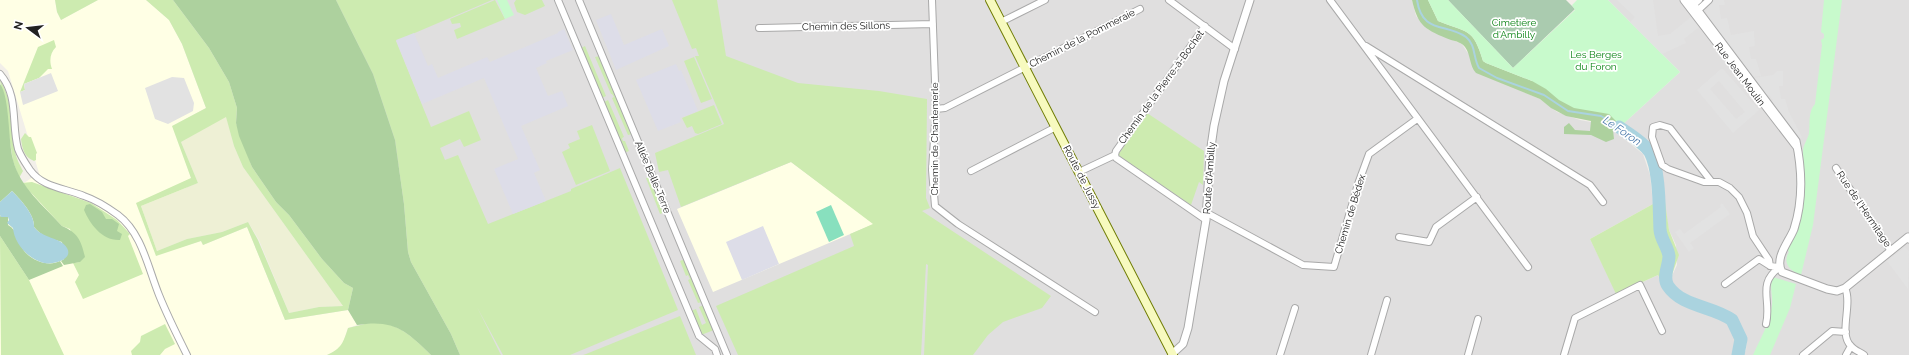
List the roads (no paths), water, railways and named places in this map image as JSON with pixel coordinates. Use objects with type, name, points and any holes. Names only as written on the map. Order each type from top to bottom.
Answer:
[{"type":"main road","name":"Route de Jussy","points":[[990,0],[1172,355]]},
{"type":"street","name":"Allée Belle-Terre","points":[[558,0],[699,336],[715,349],[717,355]]},
{"type":"street","name":"Allée Belle-Terre","points":[[579,0],[727,355]]},
{"type":"street","name":"Chemin de Chantemerle","points":[[932,0],[936,109],[932,170],[935,206],[958,224],[1095,312]]},
{"type":"street","points":[[1001,22],[1045,0]]},
{"type":"street","points":[[1169,0],[1235,49]]},
{"type":"street","name":"Route d'Ambilly","points":[[1172,355],[1183,344],[1188,328],[1206,216],[1210,154],[1214,126],[1224,81],[1250,0]]},
{"type":"street","points":[[1330,0],[1528,267]]},
{"type":"street","name":"Rue Jean Moulin","points":[[1684,0],[1694,6],[1794,136],[1798,147],[1800,163],[1799,201],[1794,227],[1782,255],[1780,267]]},
{"type":"street","points":[[1694,6],[1708,0]]},
{"type":"street","name":"Chemin de la Pommeraie","points":[[936,109],[946,108],[1140,8]]},
{"type":"street","name":"Chemin des Sillons","points":[[759,28],[933,24]]},
{"type":"street","name":"Chemin de la Pierre-à-Bochet","points":[[1205,26],[1156,93],[1116,151],[1115,155],[1122,162],[1206,216]]},
{"type":"street","points":[[1363,44],[1590,185],[1603,202]]},
{"type":"street","points":[[0,74],[9,88],[13,98],[18,149],[30,170],[46,184],[91,199],[128,223],[135,234],[161,301],[187,355]]},
{"type":"street","name":"Chemin de Bédex","points":[[1206,216],[1303,265],[1334,267],[1358,184],[1369,154],[1417,119]]},
{"type":"street","points":[[1710,182],[1670,128],[1660,124],[1653,127],[1652,138],[1662,164],[1668,169],[1704,182],[1710,182],[1715,181],[1726,185],[1739,197],[1748,213],[1753,236],[1769,260],[1770,266]]},
{"type":"street","points":[[971,172],[1056,127]]},
{"type":"street","points":[[1079,172],[1115,155]]},
{"type":"street","name":"Rue de l'Hermitage","points":[[1836,168],[1891,251]]},
{"type":"street","points":[[1399,237],[1429,242],[1436,227],[1477,197]]},
{"type":"street","points":[[1725,284],[1759,259],[1770,266],[1780,267],[1786,275],[1835,291],[1846,288],[1909,238]]},
{"type":"street","points":[[1766,324],[1768,312],[1767,282],[1770,274],[1780,267]]},
{"type":"street","points":[[1564,355],[1575,318],[1640,286],[1662,331]]},
{"type":"street","points":[[1846,288],[1848,294],[1846,337],[1851,346],[1864,355]]},
{"type":"street","points":[[1371,355],[1387,300]]},
{"type":"street","points":[[1280,355],[1295,308]]},
{"type":"street","points":[[1468,355],[1478,320]]},
{"type":"street","points":[[1803,355],[1835,330],[1846,332]]},
{"type":"street","points":[[1846,355],[1851,346]]},
{"type":"water","points":[[12,191],[27,208],[34,222],[34,227],[42,234],[64,244],[68,252],[65,259],[52,263],[44,263],[27,254],[19,245],[13,228],[7,223],[9,220],[8,217],[1,217],[0,215],[0,202]]},
{"type":"waterway","name":"Le Foron","points":[[1417,0],[1420,11],[1429,23],[1451,30],[1469,40],[1479,68],[1497,78],[1544,95],[1568,111],[1601,116],[1619,127]]},
{"type":"waterway","name":"Le Foron","points":[[1619,127],[1644,145],[1650,152],[1656,169],[1660,230],[1669,256],[1666,283],[1674,293],[1681,298],[1724,315],[1732,320],[1741,339],[1738,355]]},
{"type":"park label","name":"Cimetière d'Ambilly","points":[[1514,28]]},
{"type":"park label","name":"Les Berges du Foron","points":[[1596,60]]}]
